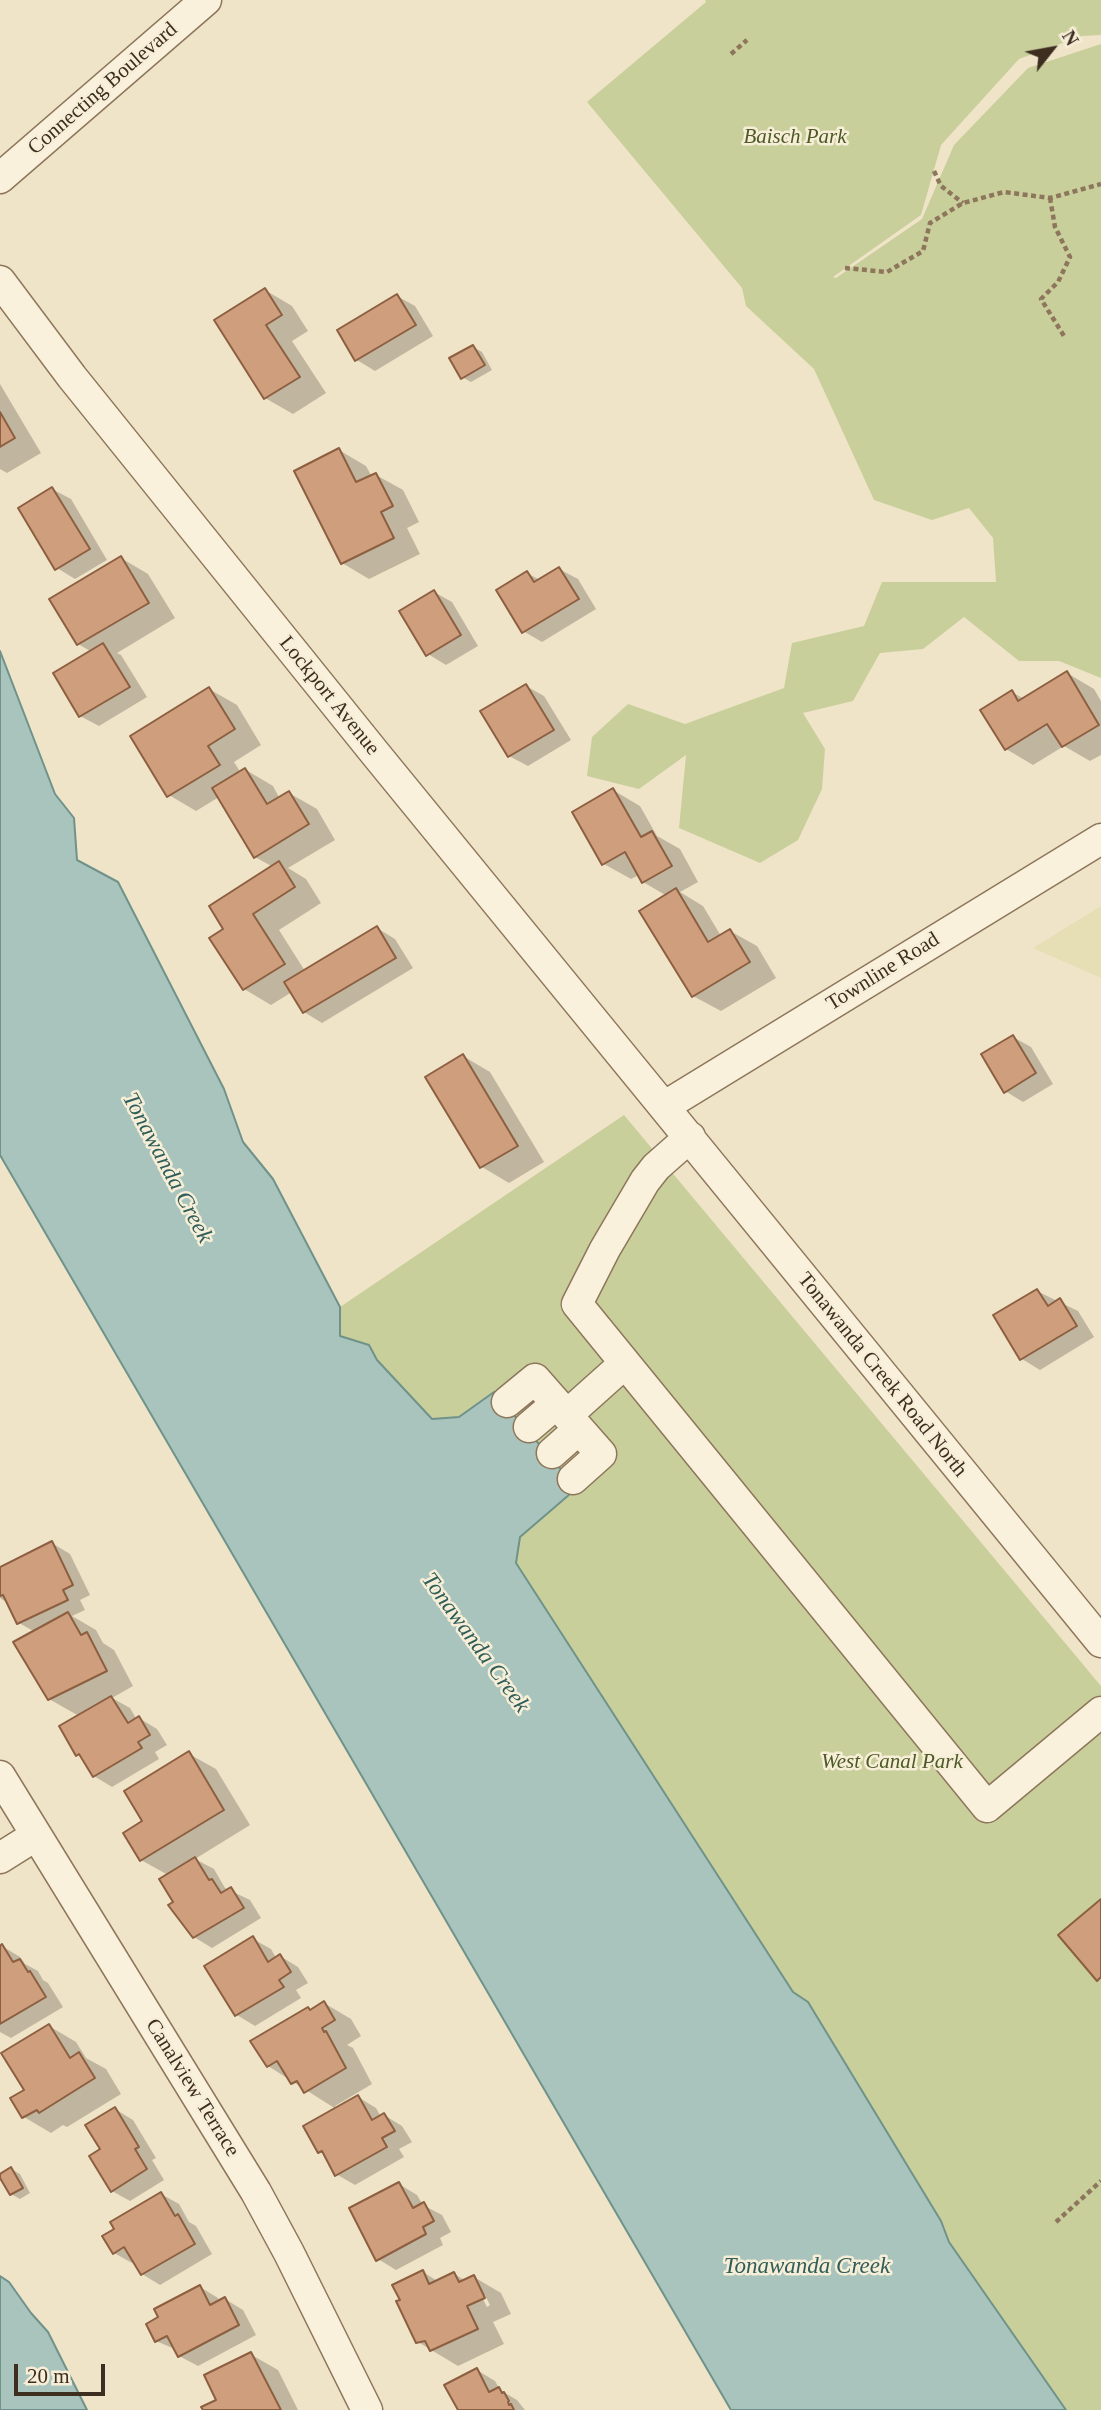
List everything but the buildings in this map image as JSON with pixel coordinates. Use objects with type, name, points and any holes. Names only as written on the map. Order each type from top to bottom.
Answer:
[{"type":"street","name":"Connecting Boulevard","points":[[0,178],[198,3]]},
{"type":"street","name":"Lockport Avenue","points":[[0,281],[72,377],[365,741],[665,1106]]},
{"type":"street","name":"Townline Road","points":[[665,1106],[1101,838]]},
{"type":"street","name":"Tonawanda Creek Road North","points":[[665,1106],[1101,1642]]},
{"type":"street","points":[[690,1137],[656,1167],[645,1181],[605,1249],[577,1304],[987,1808],[1101,1712]]},
{"type":"street","points":[[552,1453],[567,1416],[624,1364]]},
{"type":"street","points":[[507,1402],[535,1379],[601,1454],[573,1479]]},
{"type":"street","points":[[529,1427],[567,1416]]},
{"type":"street","name":"Canalview Terrace","points":[[0,1776],[256,2192],[367,2410]]},
{"type":"street","points":[[0,1858],[35,1836]]},
{"type":"path","points":[[731,54],[747,40]]},
{"type":"path","points":[[934,171],[941,186],[963,203]]},
{"type":"path","points":[[845,268],[887,272],[923,251],[930,223],[963,203],[1004,191],[1050,198],[1101,184]]},
{"type":"path","points":[[1050,198],[1055,227],[1070,257],[1058,282],[1041,299],[1065,336]]},
{"type":"path","points":[[1056,2222],[1101,2181]]},
{"type":"shaded area","points":[[1101,906],[1101,978],[1033,948]]},
{"type":"green space","name":"Baisch Park","points":[[705,0],[1101,0],[1101,35],[1082,36],[1019,59],[941,145],[921,215],[833,277],[836,278],[922,219],[954,145],[1028,68],[1101,44],[1101,678],[1059,661],[1019,661],[964,617],[923,649],[880,653],[853,701],[803,713],[825,749],[822,789],[798,840],[760,863],[679,828],[686,755],[639,789],[587,776],[592,737],[628,704],[685,724],[784,688],[792,643],[864,626],[882,582],[996,582],[993,538],[969,508],[932,520],[874,500],[814,369],[746,306],[742,288],[587,102],[706,2]]},
{"type":"green space","name":"West Canal Park","points":[[624,1115],[1101,1686],[1101,2410],[1066,2410],[949,2242],[941,2220],[808,2002],[793,1992],[516,1563],[520,1537],[577,1489],[459,1417],[432,1419],[377,1360],[369,1345],[340,1336],[340,1307]]},
{"type":"water","name":"Tonawanda Creek","points":[[0,651],[55,794],[74,818],[77,860],[118,882],[224,1089],[243,1142],[273,1179],[340,1307],[340,1336],[369,1345],[377,1360],[432,1419],[459,1417],[494,1392],[577,1488],[520,1537],[516,1563],[793,1992],[808,2002],[941,2221],[949,2242],[1066,2410],[731,2410],[0,1155]]},
{"type":"water","points":[[0,2276],[9,2282],[48,2332],[87,2410],[0,2410]]}]
